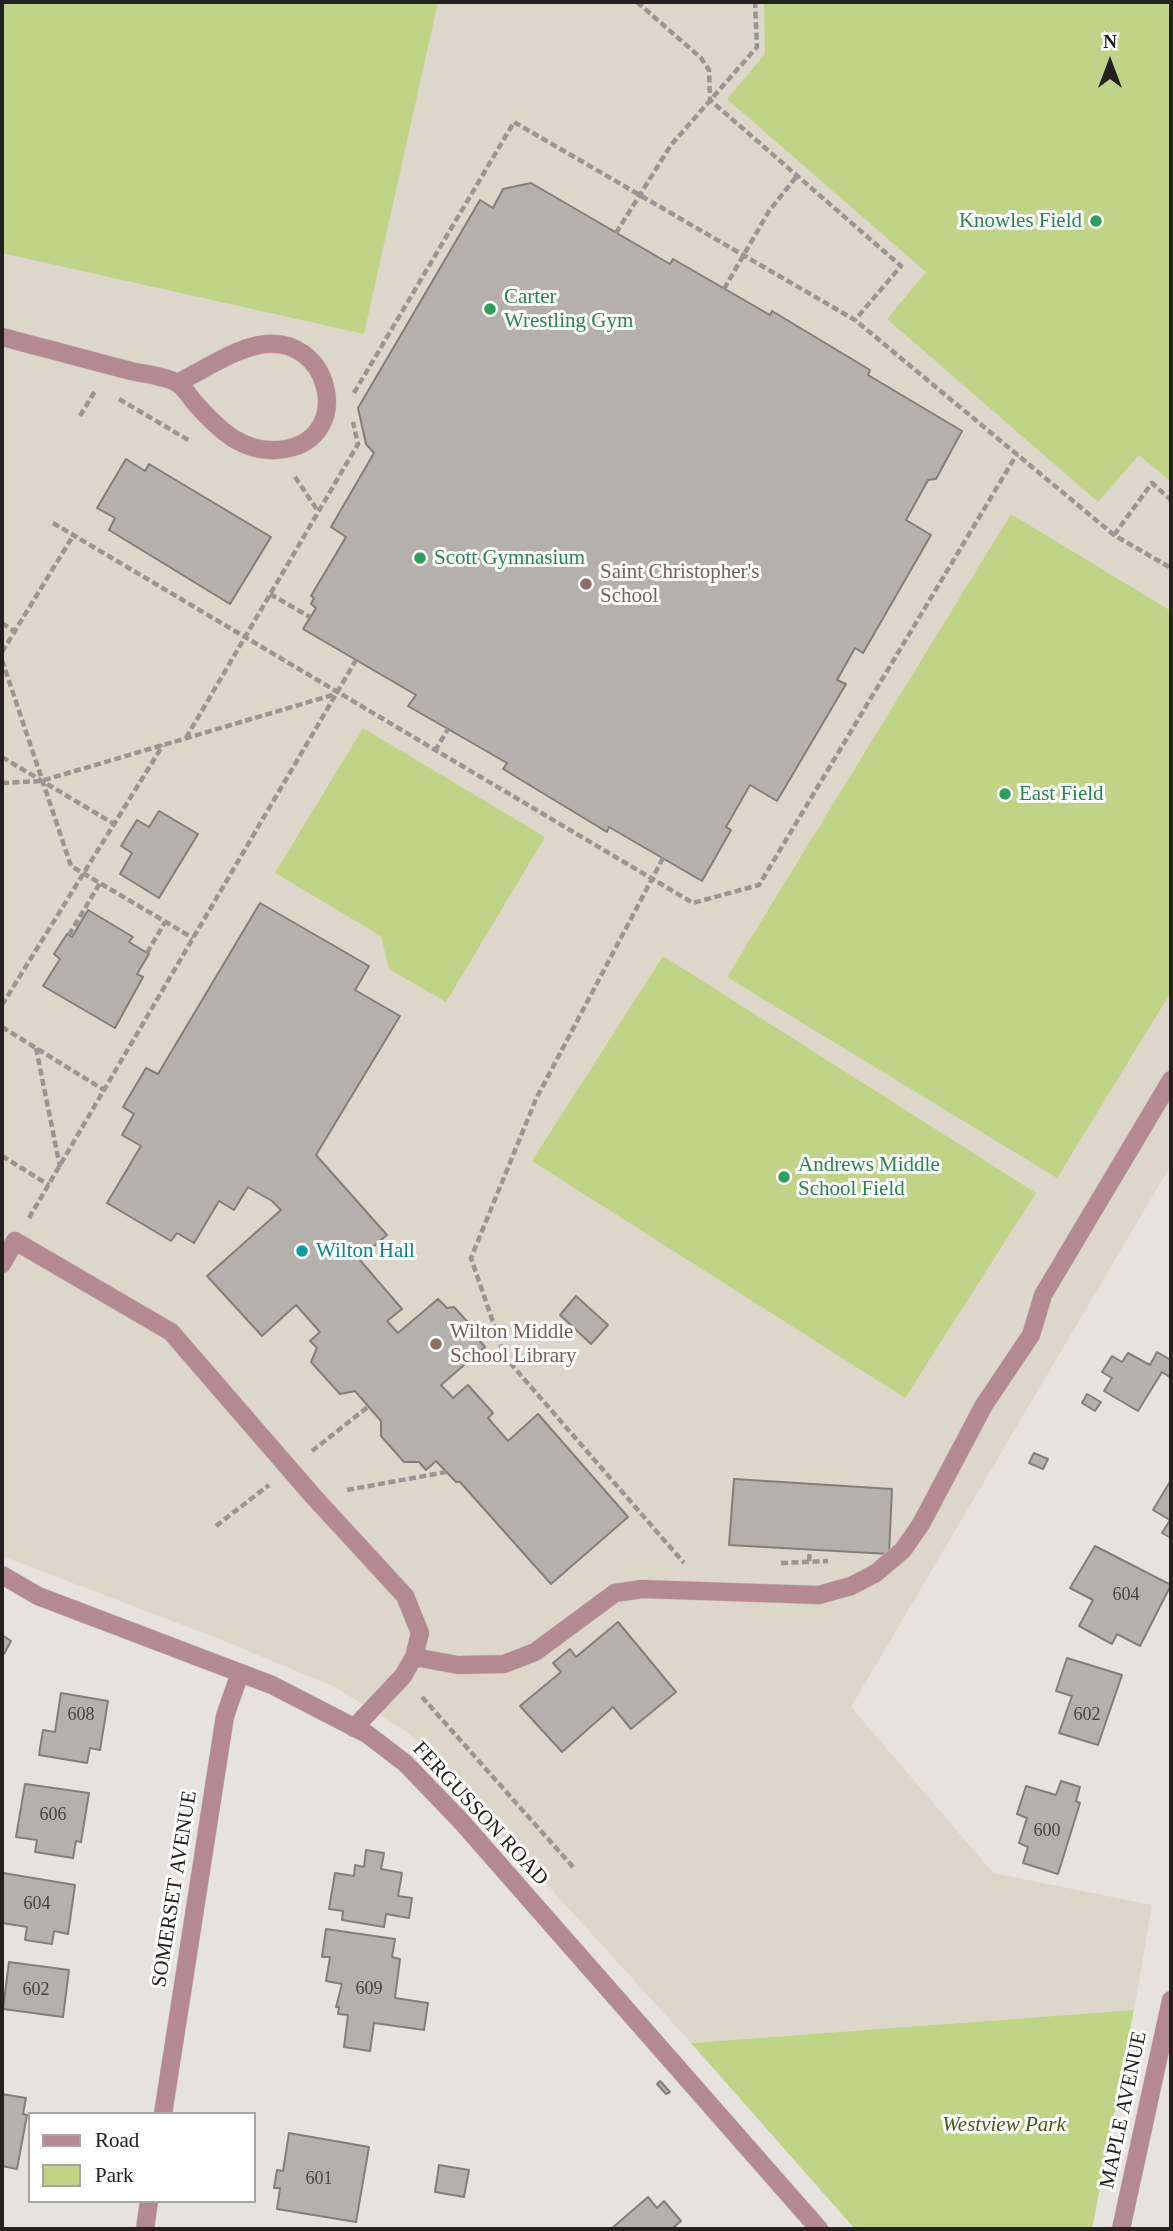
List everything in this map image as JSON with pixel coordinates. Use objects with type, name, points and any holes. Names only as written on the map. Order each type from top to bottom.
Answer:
[{"type":"street","points":[[2,337],[177,383],[221,431],[242,444],[263,449],[286,449],[305,442],[319,428],[327,407],[326,385],[318,366],[305,355],[281,345],[259,345],[177,383]]},
{"type":"street","points":[[414,1657],[458,1665],[504,1664],[535,1652],[615,1593],[642,1589],[819,1595],[851,1586],[876,1573],[904,1549],[921,1524],[984,1405],[1031,1335],[1043,1296],[1171,1080]]},
{"type":"street","points":[[2,1264],[15,1241],[171,1332],[313,1496],[405,1596],[420,1633],[414,1657],[402,1676],[354,1728]]},
{"type":"street","name":"FERGUSSON ROAD","points":[[2,1575],[38,1596],[272,1685],[354,1728],[405,1763],[460,1820],[819,2229]]},
{"type":"street","name":"SOMERSET AVENUE","points":[[163,2112],[225,1716],[240,1673]]},
{"type":"street","name":"MAPLE AVENUE","points":[[1121,2229],[1163,2077],[1171,2000]]},
{"type":"street","points":[[145,2229],[149,2203]]},
{"type":"path","points":[[638,2],[701,58],[709,69],[710,100],[901,266],[855,320]]},
{"type":"path","points":[[616,233],[671,145],[757,47],[755,2]]},
{"type":"path","points":[[352,404],[353,395],[514,122],[855,320],[1114,535],[1171,568]]},
{"type":"path","points":[[724,289],[769,211],[797,176]]},
{"type":"path","points":[[186,738],[358,444],[351,413]]},
{"type":"path","points":[[53,523],[244,639],[693,903],[759,885],[1017,454]]},
{"type":"path","points":[[295,477],[318,512]]},
{"type":"path","points":[[1114,535],[1152,483],[1171,500]]},
{"type":"path","points":[[2,652],[73,536]]},
{"type":"path","points":[[270,594],[310,617]]},
{"type":"path","points":[[2,623],[15,631]]},
{"type":"path","points":[[2,660],[71,866],[193,938]]},
{"type":"path","points":[[15,1241],[356,660]]},
{"type":"path","points":[[2,783],[41,780],[337,694]]},
{"type":"path","points":[[435,751],[448,729]]},
{"type":"path","points":[[2,1004],[163,745]]},
{"type":"path","points":[[2,757],[114,824]]},
{"type":"path","points":[[663,858],[536,1099],[471,1258],[505,1357],[690,1569]]},
{"type":"path","points":[[69,935],[100,883]]},
{"type":"path","points":[[147,953],[165,922]]},
{"type":"path","points":[[2,1027],[104,1090]]},
{"type":"path","points":[[36,1048],[60,1167]]},
{"type":"path","points":[[2,1156],[49,1185]]},
{"type":"path","points":[[313,1496],[446,1472]]},
{"type":"path","points":[[809,1561],[810,1549]]},
{"type":"path","points":[[769,1564],[835,1562]]},
{"type":"path","points":[[402,1676],[573,1867]]},
{"type":"shaded area","name":"Saint Christopher's School","points":[[2,2],[1171,2],[1171,1165],[851,1707],[993,1873],[1152,1905],[1134,2010],[691,2043],[409,1733],[333,1686],[214,1637],[2,1556]]},
{"type":"green space","points":[[2,2],[438,2],[364,334],[2,253]]},
{"type":"green space","points":[[764,2],[1171,2],[1171,482],[1139,455],[1098,502],[887,319],[926,272],[727,99],[765,54]]},
{"type":"green space","name":"East Field","points":[[1011,514],[1171,611],[1171,992],[1057,1178],[727,977]]},
{"type":"green space","points":[[363,728],[545,837],[446,1002],[389,969],[381,936],[275,873]]},
{"type":"green space","name":"Andrews Middle School Field","points":[[663,956],[1036,1193],[905,1398],[532,1161]]},
{"type":"green space","name":"Westview Park","points":[[1134,2010],[1092,2229],[855,2229],[691,2043]]},
{"type":"building","points":[[531,183],[670,264],[673,259],[770,315],[772,311],[870,370],[868,375],[962,431],[936,479],[928,480],[906,520],[931,535],[863,653],[855,648],[837,680],[846,684],[777,801],[750,785],[726,827],[731,830],[702,881],[609,827],[607,832],[503,769],[507,763],[408,706],[416,695],[303,629],[316,608],[311,604],[314,598],[311,596],[346,537],[331,527],[374,453],[366,444],[358,408],[480,200],[493,208],[503,189]]},
{"type":"building","points":[[126,459],[145,471],[149,464],[271,537],[230,604],[109,530],[115,518],[97,508]]},
{"type":"building","points":[[159,811],[198,834],[159,898],[120,874],[132,853],[121,846],[137,820],[149,827]]},
{"type":"building","name":"Wilton Hall","points":[[260,903],[369,966],[355,990],[400,1016],[316,1155],[387,1235],[359,1259],[402,1309],[387,1321],[398,1333],[438,1299],[447,1308],[454,1307],[474,1329],[474,1334],[485,1347],[441,1385],[453,1398],[468,1385],[493,1413],[488,1418],[508,1441],[538,1414],[628,1517],[551,1584],[460,1482],[456,1482],[436,1461],[426,1470],[419,1462],[404,1462],[381,1436],[381,1421],[355,1391],[340,1394],[311,1362],[317,1348],[310,1341],[320,1332],[296,1305],[262,1336],[207,1276],[281,1210],[272,1201],[248,1187],[234,1210],[219,1201],[194,1243],[177,1233],[171,1241],[107,1203],[141,1146],[122,1135],[134,1114],[123,1107],[146,1068],[158,1074]]},
{"type":"building","points":[[88,910],[133,937],[129,942],[149,954],[137,974],[143,977],[115,1028],[43,986],[60,959],[54,954],[67,934],[72,937]]},
{"type":"building","points":[[576,1296],[608,1325],[591,1344],[560,1315]]},
{"type":"building","points":[[1157,1352],[1171,1360],[1171,1378],[1162,1372],[1138,1411],[1104,1391],[1112,1378],[1102,1372],[1112,1356],[1122,1362],[1128,1353],[1150,1365]]},
{"type":"building","points":[[1087,1394],[1101,1402],[1095,1411],[1082,1403]]},
{"type":"building","points":[[1034,1453],[1048,1459],[1043,1469],[1029,1463]]},
{"type":"building","points":[[734,1479],[892,1489],[889,1554],[729,1545]]},
{"type":"building","points":[[1171,1480],[1171,1538],[1162,1533],[1170,1520],[1153,1510]]},
{"type":"building","points":[[1095,1546],[1171,1585],[1140,1646],[1117,1634],[1112,1644],[1079,1626],[1093,1600],[1070,1588]]},
{"type":"building","points":[[618,1622],[676,1692],[631,1729],[613,1707],[562,1752],[520,1706],[561,1672],[553,1663],[570,1649],[576,1657]]},
{"type":"building","points":[[2,1635],[11,1641],[4,1654],[2,1652]]},
{"type":"building","points":[[1067,1658],[1122,1675],[1098,1745],[1059,1733],[1072,1696],[1056,1691]]},
{"type":"building","points":[[61,1693],[108,1701],[100,1750],[90,1748],[87,1763],[39,1755],[43,1730],[55,1732]]},
{"type":"building","points":[[1061,1781],[1080,1787],[1076,1801],[1080,1803],[1058,1874],[1023,1863],[1028,1847],[1019,1843],[1027,1818],[1017,1814],[1026,1786],[1056,1795]]},
{"type":"building","points":[[25,1784],[89,1793],[81,1842],[76,1841],[73,1858],[35,1852],[37,1840],[16,1837]]},
{"type":"building","points":[[366,1850],[384,1853],[381,1869],[402,1873],[398,1896],[412,1898],[409,1918],[386,1914],[384,1927],[342,1920],[343,1911],[329,1909],[335,1873],[354,1876],[355,1865],[364,1867]]},
{"type":"building","points":[[3,1873],[75,1885],[68,1934],[54,1931],[52,1944],[25,1940],[27,1927],[2,1923]]},
{"type":"building","points":[[326,1929],[395,1939],[392,1957],[400,1959],[395,1998],[428,2003],[424,2030],[374,2023],[370,2051],[344,2047],[348,2015],[338,2014],[339,2007],[336,2007],[342,1984],[326,1981],[330,1957],[322,1957]]},
{"type":"building","points":[[9,1962],[69,1970],[63,2017],[3,2009]]},
{"type":"building","points":[[660,2081],[670,2092],[666,2094],[657,2084]]},
{"type":"building","points":[[2,2094],[26,2098],[23,2114],[27,2115],[17,2169],[2,2166]]},
{"type":"building","points":[[289,2133],[369,2147],[356,2222],[277,2209],[280,2188],[274,2188],[277,2170],[283,2171]]},
{"type":"building","points":[[439,2165],[469,2170],[464,2197],[435,2192]]},
{"type":"building","points":[[648,2197],[657,2208],[664,2201],[681,2221],[674,2227],[676,2229],[611,2229]]},
{"type":"place","name":"Knowles Field","points":[[1096,221]]},
{"type":"place","name":"Carter Wrestling Gym","points":[[490,309]]},
{"type":"place","name":"Scott Gymnasium","points":[[420,558]]},
{"type":"place","name":"Saint Christopher's School","points":[[586,584]]},
{"type":"place","name":"East Field","points":[[1005,794]]},
{"type":"place","name":"Andrews Middle School Field","points":[[784,1177]]},
{"type":"place","name":"Wilton Hall","points":[[302,1251]]},
{"type":"place","name":"Wilton Middle School Library","points":[[436,1344]]}]
